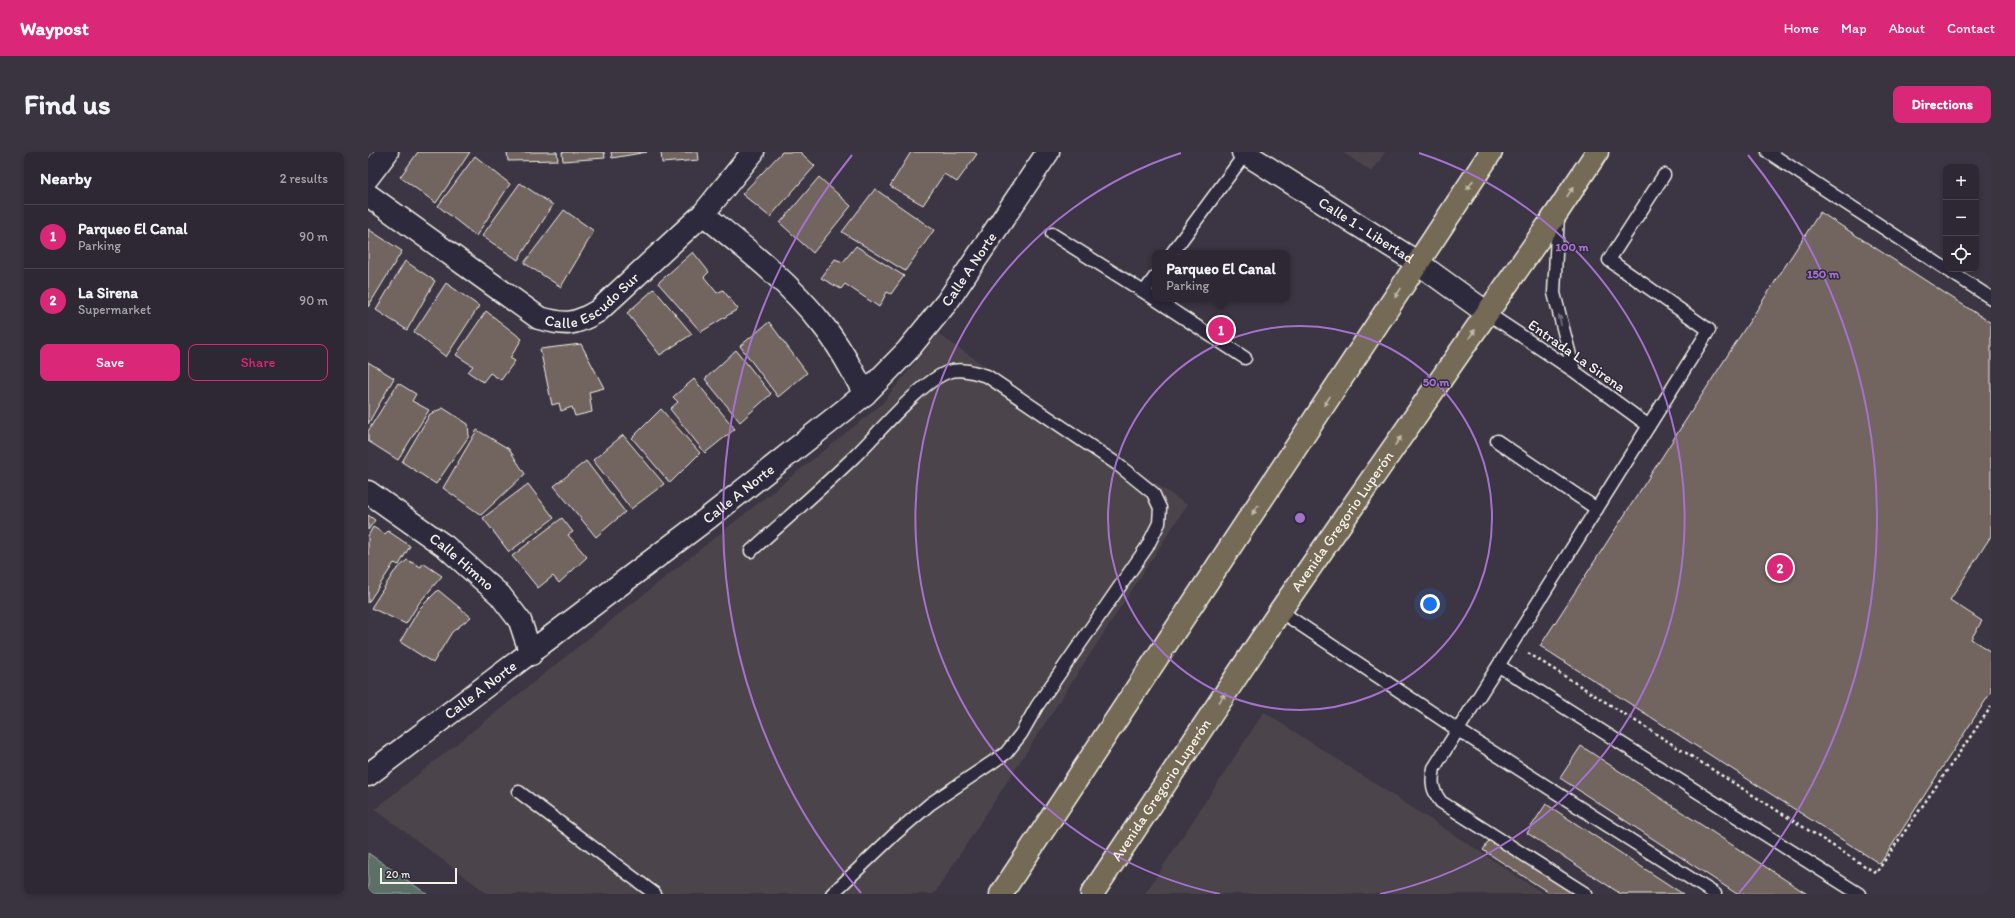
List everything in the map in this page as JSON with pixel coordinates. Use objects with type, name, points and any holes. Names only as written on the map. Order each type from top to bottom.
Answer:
[{"type":"main road","points":[[1001,894],[1491,152]]},
{"type":"main road","name":"Avenida Gregorio Luperón","points":[[1092,894],[1280,612],[1558,211],[1597,152]]},
{"type":"street","points":[[368,177],[387,152]]},
{"type":"street","name":"Calle Escudo Sur","points":[[368,195],[539,318],[562,324],[582,321],[598,311],[703,214],[753,152]]},
{"type":"street","name":"Calle A Norte","points":[[368,775],[531,654],[708,518],[865,394],[907,351],[942,308],[1048,152]]},
{"type":"street","name":"Calle 1 - Libertad","points":[[1244,153],[1418,263],[1487,313]]},
{"type":"street","points":[[703,214],[770,268],[799,298],[822,324],[849,363],[865,394]]},
{"type":"street","name":"Calle Himno","points":[[368,492],[446,547],[500,595],[520,621],[531,654]]},
{"type":"lane","points":[[1768,152],[1943,267]]},
{"type":"lane","points":[[1174,250],[1244,153]]},
{"type":"lane","points":[[1586,894],[1441,802],[1435,794],[1431,784],[1434,768],[1710,330],[1609,260],[1664,175]]},
{"type":"lane","points":[[1558,211],[1554,294],[1574,371]]},
{"type":"lane","points":[[1052,234],[1152,297]]},
{"type":"lane","points":[[1951,272],[1991,298]]},
{"type":"lane","points":[[1144,292],[1152,281]]},
{"type":"lane","points":[[1160,302],[1245,358]]},
{"type":"lane","name":"Entrada La Sirena","points":[[1487,313],[1574,371],[1649,426]]},
{"type":"lane","points":[[751,551],[853,458],[918,393],[936,378],[962,369],[987,376],[1117,464],[1153,493],[1160,508],[1159,523],[1148,547],[1037,706],[1021,734],[1006,753],[930,804],[895,834],[832,894]]},
{"type":"lane","points":[[1497,441],[1597,509]]},
{"type":"lane","points":[[1280,612],[1458,730],[1715,894]]},
{"type":"lane","points":[[1499,666],[1859,894]]},
{"type":"lane","points":[[519,792],[655,894]]},
{"type":"path","points":[[1512,643],[1876,873],[1991,707]]},
{"type":"shaded area","points":[[1342,152],[1385,152],[1372,172]]},
{"type":"shaded area","points":[[938,334],[1187,505],[934,894],[488,894],[375,809],[881,405]]},
{"type":"shaded area","points":[[1264,712],[1476,849],[1544,894],[1145,894]]},
{"type":"green space","points":[[368,853],[427,894],[368,894]]},
{"type":"building","points":[[418,152],[470,152],[436,203],[400,177]]},
{"type":"building","points":[[507,152],[557,152],[558,160],[508,161]]},
{"type":"building","points":[[562,152],[604,152],[605,158],[563,161]]},
{"type":"building","points":[[611,152],[647,152],[612,158]]},
{"type":"building","points":[[661,152],[698,152],[699,160],[662,163]]},
{"type":"building","points":[[782,152],[800,152],[815,166],[770,217],[742,194]]},
{"type":"building","points":[[911,152],[973,152],[977,154],[957,182],[944,174],[923,205],[890,186]]},
{"type":"building","points":[[475,156],[510,184],[476,236],[438,206]]},
{"type":"building","points":[[819,177],[851,206],[813,253],[780,223]]},
{"type":"building","points":[[520,183],[553,205],[518,260],[482,236]]},
{"type":"building","points":[[875,189],[934,230],[905,271],[842,232]]},
{"type":"building","points":[[564,210],[594,231],[561,287],[524,263]]},
{"type":"building","points":[[1820,212],[1991,323],[1991,536],[1950,600],[1982,621],[1971,639],[1991,652],[1991,692],[1880,864],[1540,646]]},
{"type":"building","points":[[368,229],[402,251],[368,307]]},
{"type":"building","points":[[856,246],[904,276],[891,294],[887,292],[879,307],[845,284],[841,289],[821,278],[835,259],[843,262]]},
{"type":"building","points":[[693,252],[709,272],[704,277],[717,293],[723,290],[738,309],[701,332],[658,283]]},
{"type":"building","points":[[405,261],[435,281],[407,330],[376,310]]},
{"type":"building","points":[[446,283],[479,306],[446,357],[414,332]]},
{"type":"building","points":[[654,289],[692,334],[660,355],[627,313]]},
{"type":"building","points":[[486,311],[522,339],[510,358],[515,361],[501,380],[490,373],[483,382],[468,372],[473,366],[456,355]]},
{"type":"building","points":[[769,322],[807,373],[778,397],[740,346]]},
{"type":"building","points":[[581,344],[604,388],[589,392],[592,412],[575,416],[572,407],[561,411],[559,403],[552,405],[540,349]]},
{"type":"building","points":[[736,350],[771,394],[740,422],[705,379]]},
{"type":"building","points":[[368,362],[394,378],[368,424]]},
{"type":"building","points":[[694,379],[735,429],[705,453],[670,409],[678,402],[673,397]]},
{"type":"building","points":[[398,383],[416,394],[412,401],[429,410],[398,460],[368,441],[368,431]]},
{"type":"building","points":[[443,408],[468,424],[469,436],[436,484],[402,462],[430,414]]},
{"type":"building","points":[[661,409],[700,453],[670,483],[632,438]]},
{"type":"building","points":[[477,430],[509,449],[525,474],[481,515],[443,488]]},
{"type":"building","points":[[623,435],[664,484],[631,509],[593,460]]},
{"type":"building","points":[[586,461],[625,512],[596,537],[554,486]]},
{"type":"building","points":[[528,484],[554,518],[509,552],[483,518]]},
{"type":"building","points":[[368,515],[375,520],[368,530]]},
{"type":"building","points":[[562,518],[573,532],[568,535],[587,557],[559,583],[553,576],[538,588],[512,556]]},
{"type":"building","points":[[373,527],[385,534],[388,531],[410,546],[399,565],[394,563],[368,603],[368,536]]},
{"type":"building","points":[[407,560],[421,567],[423,563],[442,576],[419,603],[406,624],[371,608],[394,572]]},
{"type":"building","points":[[438,590],[471,617],[452,632],[433,663],[400,642],[419,609]]},
{"type":"building","points":[[1581,746],[1807,894],[1737,894],[1560,778]]},
{"type":"building","points":[[1546,804],[1683,894],[1621,894],[1527,833]]},
{"type":"building","points":[[1492,836],[1581,894],[1551,894],[1483,850]]},
{"type":"place","name":"Parqueo El Canal","points":[[1221,330]]},
{"type":"place","name":"La Sirena","points":[[1780,568]]}]
